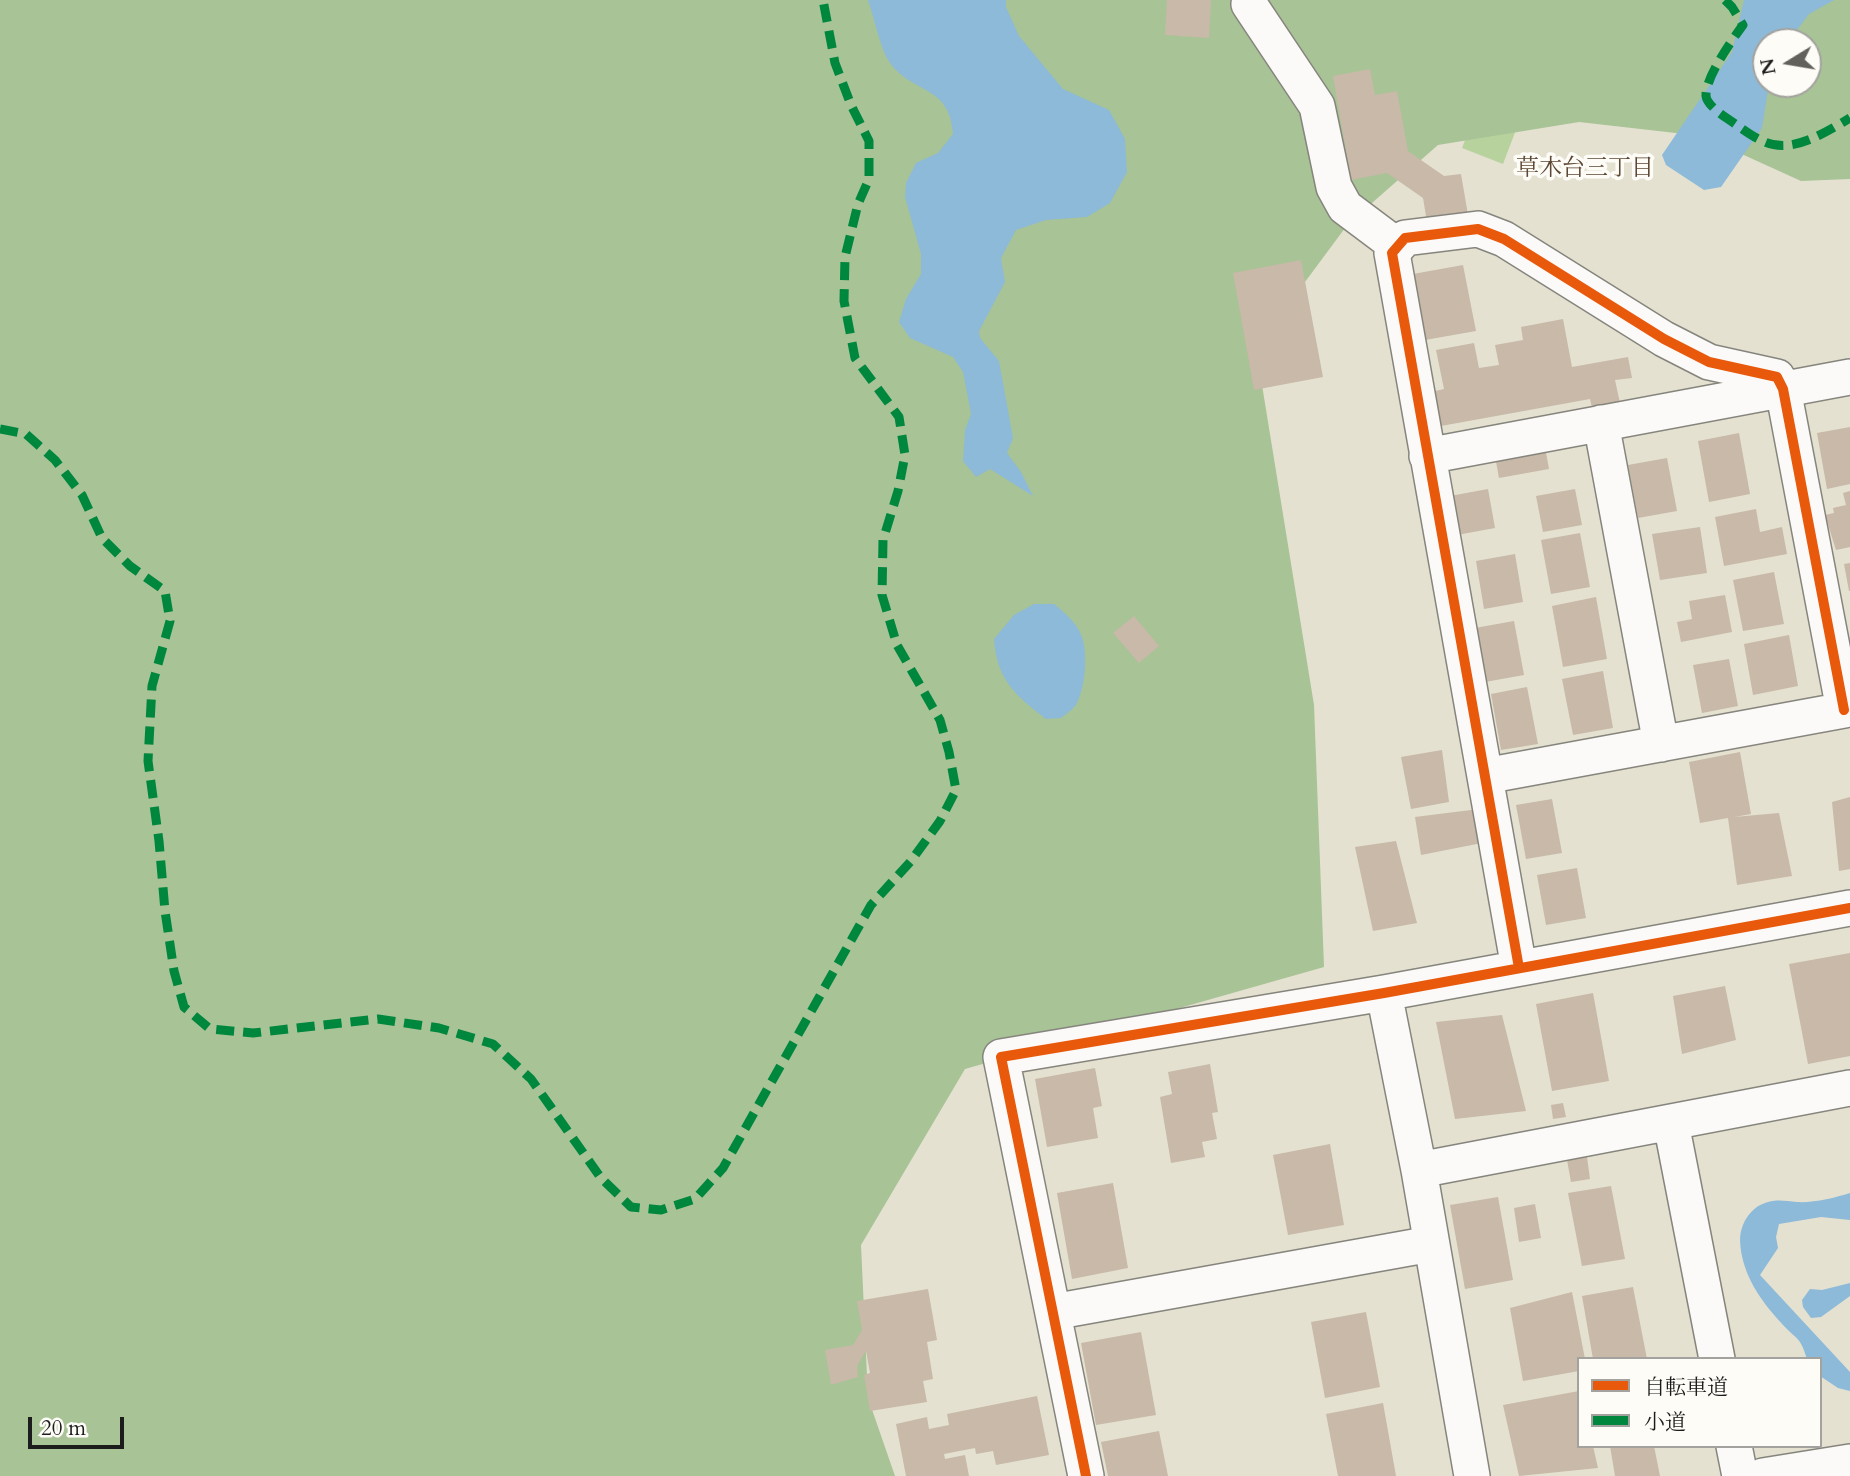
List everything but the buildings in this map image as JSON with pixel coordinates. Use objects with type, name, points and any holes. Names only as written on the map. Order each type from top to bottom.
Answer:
[{"type":"street","points":[[1249,4],[1317,106],[1334,187],[1345,207],[1398,246]]},
{"type":"street","points":[[1485,776],[1847,710],[1783,389],[1777,377],[1709,362],[1664,339],[1504,239],[1478,229],[1405,238],[1392,253],[1519,968]]},
{"type":"street","points":[[1427,456],[1850,377]]},
{"type":"street","points":[[1601,424],[1661,744]]},
{"type":"street","points":[[1086,1476],[1001,1057],[1384,993],[1850,908]]},
{"type":"street","points":[[1384,993],[1419,1170],[1472,1476]]},
{"type":"street","points":[[1419,1170],[1850,1088]]},
{"type":"street","points":[[1671,1123],[1717,1357]]},
{"type":"street","points":[[1052,1312],[1431,1244]]},
{"type":"street","points":[[1734,1448],[1740,1476]]},
{"type":"street","points":[[1763,1476],[1850,1462]]},
{"type":"green space","points":[[0,0],[1850,0],[1850,179],[1801,181],[1702,136],[1579,122],[1438,145],[1348,224],[1256,348],[1314,705],[1324,967],[965,1069],[861,1245],[868,1398],[895,1476],[0,1476]]},
{"type":"green space","points":[[1499,51],[1540,67],[1503,164],[1462,148]]},
{"type":"water","points":[[868,0],[1006,0],[1006,7],[1019,36],[1063,89],[1109,110],[1125,139],[1127,172],[1110,203],[1087,217],[1046,220],[1016,230],[1001,258],[1005,282],[979,331],[980,338],[999,361],[1013,438],[1007,453],[1021,472],[1033,496],[990,469],[976,477],[963,461],[965,430],[971,414],[963,372],[953,357],[910,338],[899,322],[906,299],[921,274],[921,254],[905,197],[906,183],[916,163],[938,153],[953,134],[950,117],[944,105],[927,90],[896,70],[887,58]]},
{"type":"water","points":[[1744,0],[1834,0],[1809,14],[1798,28],[1752,28],[1752,98],[1767,98],[1762,128],[1721,187],[1704,190],[1666,165],[1662,155],[1732,52]]},
{"type":"water","points":[[1034,604],[1054,604],[1074,623],[1084,645],[1085,671],[1080,696],[1074,707],[1061,718],[1046,719],[1017,694],[1004,676],[996,653],[994,639],[1014,615]]},
{"type":"water","points":[[1850,1193],[1850,1220],[1821,1217],[1779,1224],[1776,1237],[1778,1248],[1760,1275],[1850,1372],[1850,1391],[1838,1388],[1822,1377],[1822,1357],[1806,1357],[1800,1342],[1762,1300],[1751,1282],[1741,1251],[1742,1229],[1747,1218],[1761,1204],[1831,1198]]},
{"type":"water","points":[[1850,1283],[1850,1296],[1821,1317],[1811,1318],[1803,1307],[1802,1300],[1810,1289],[1822,1290]]},
{"type":"marked path","points":[[0,429],[26,434],[55,460],[82,495],[102,538],[130,566],[165,591],[170,621],[152,686],[148,761],[165,911],[174,971],[184,1007],[210,1029],[253,1033],[378,1019],[439,1028],[493,1044],[531,1079],[601,1178],[631,1207],[661,1210],[695,1199],[723,1168],[871,905],[911,861],[940,821],[956,790],[940,720],[897,645],[882,595],[883,540],[898,491],[905,455],[899,417],[855,358],[844,301],[845,257],[858,204],[869,179],[869,141],[851,105],[835,63],[823,0]]},
{"type":"marked path","points":[[1725,0],[1743,25],[1710,79],[1706,96],[1715,109],[1755,137],[1776,145],[1809,140],[1850,118]]},
{"type":"cycle path","points":[[1519,968],[1392,253],[1405,238],[1478,229],[1504,239],[1664,339],[1709,362],[1777,377],[1783,389],[1844,710]]},
{"type":"cycle path","points":[[1086,1476],[1001,1057],[1384,993],[1850,908]]},
{"type":"district","name":"草木台三丁目","points":[[1585,170]]}]
